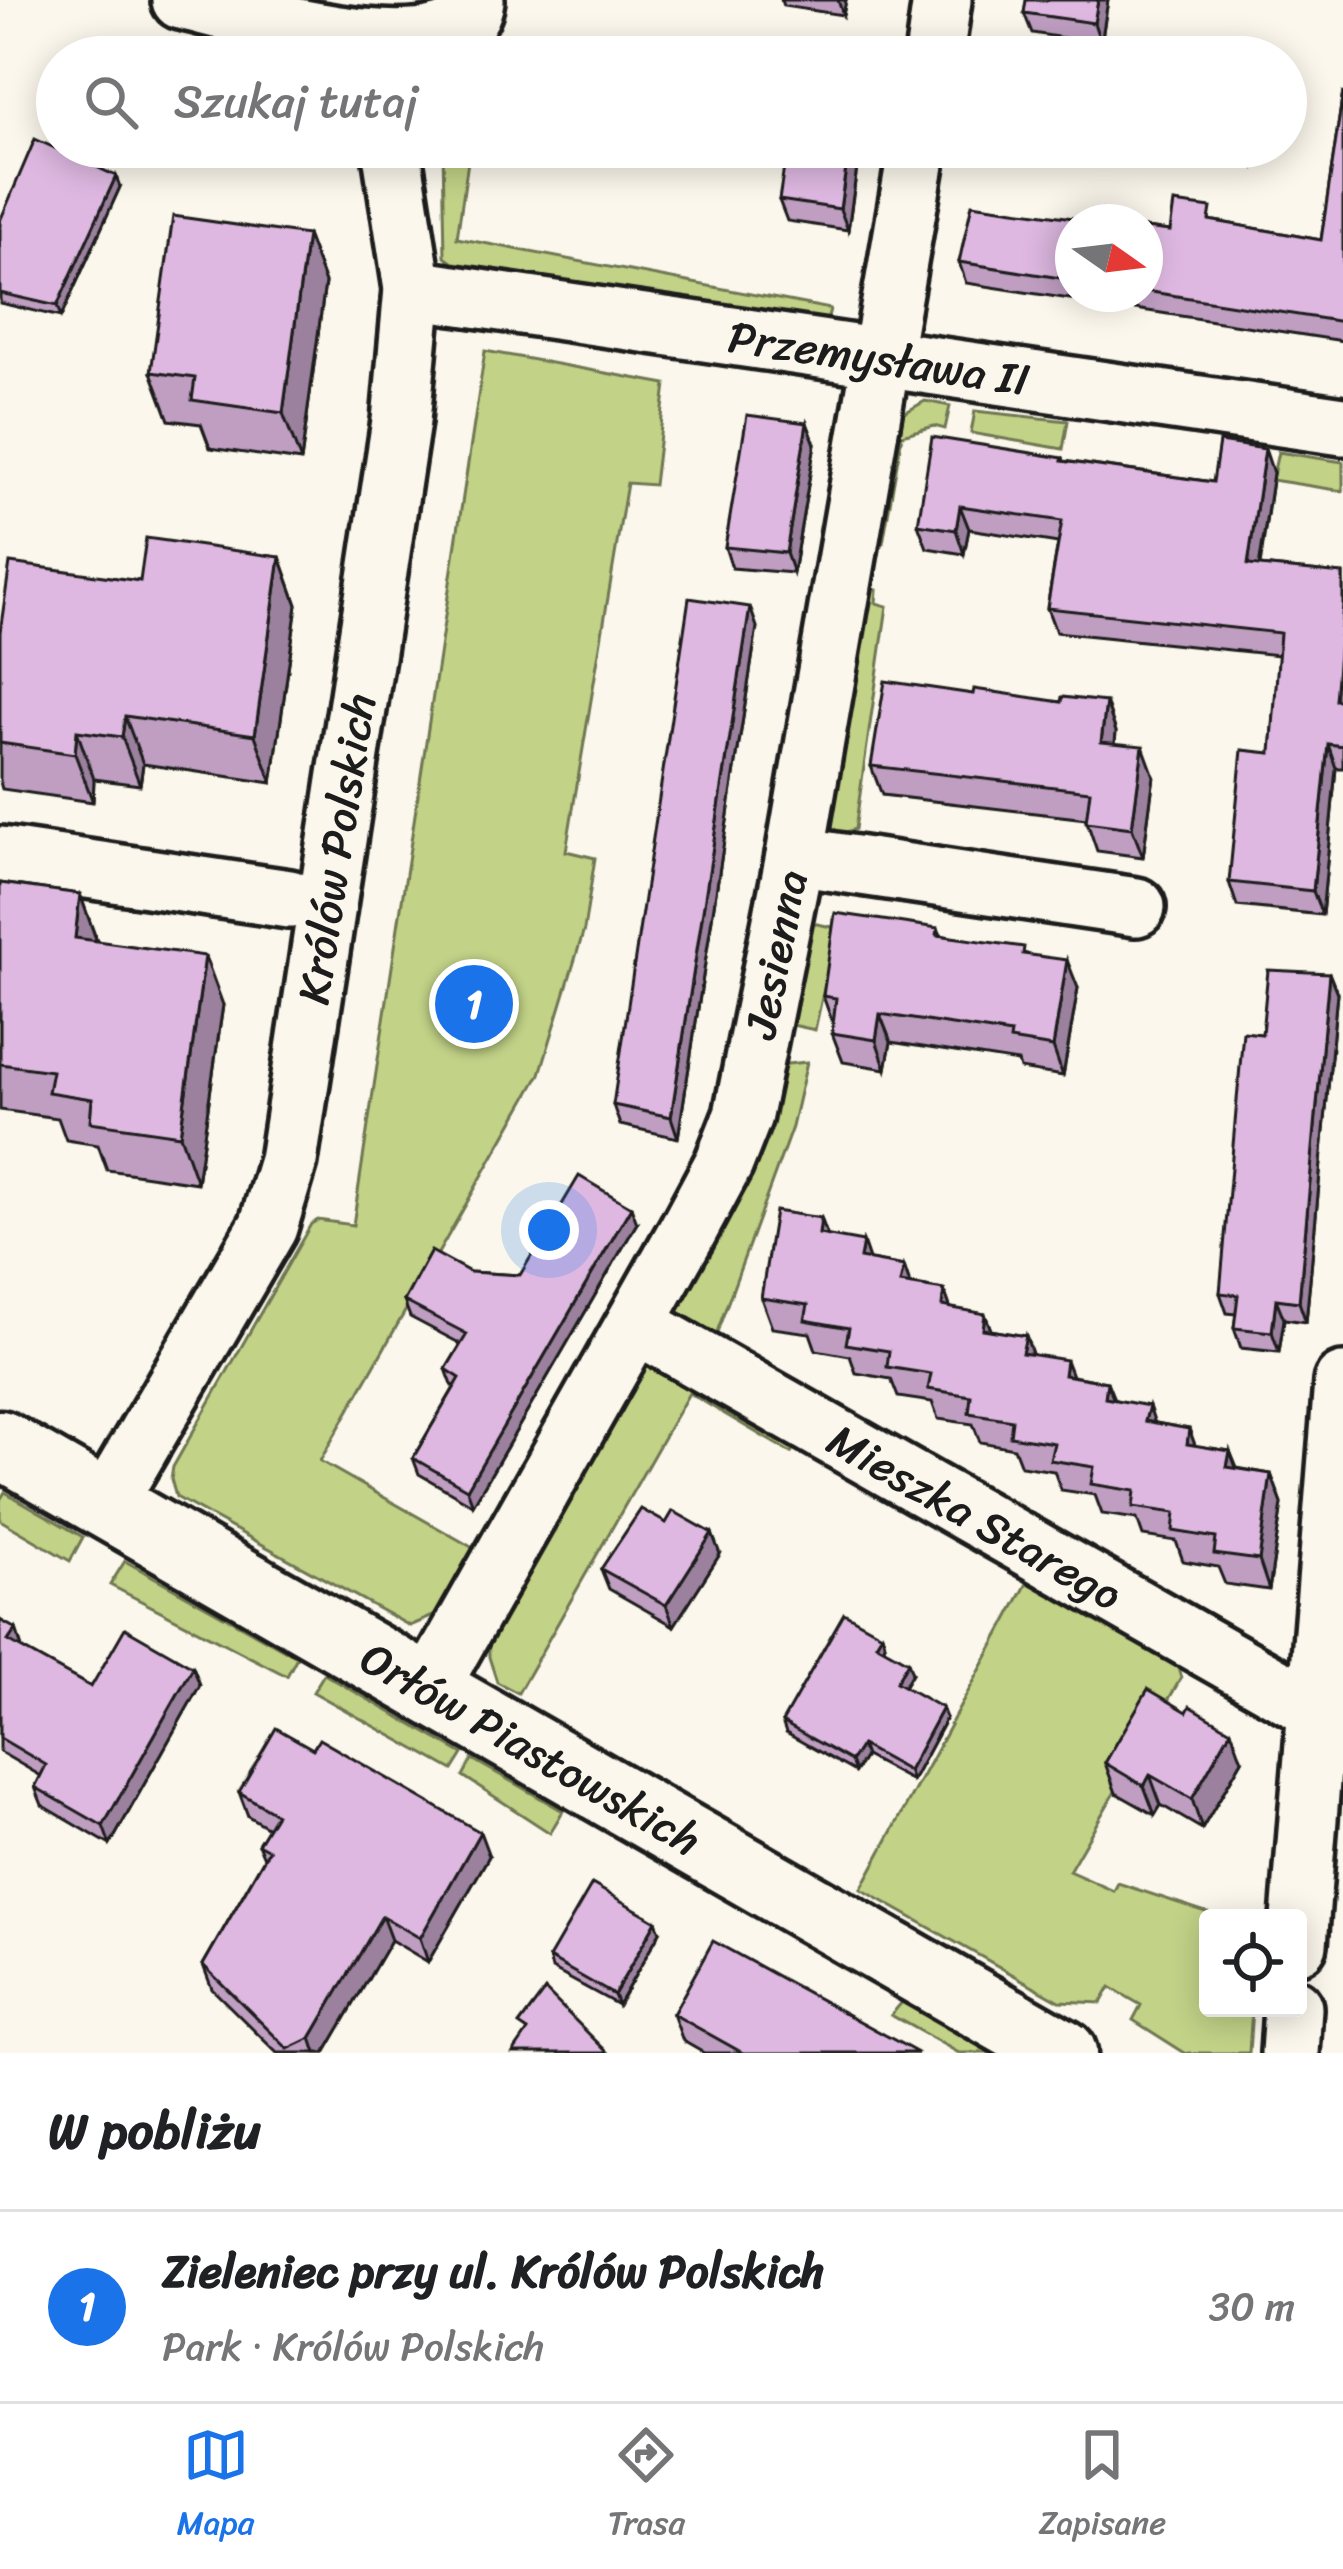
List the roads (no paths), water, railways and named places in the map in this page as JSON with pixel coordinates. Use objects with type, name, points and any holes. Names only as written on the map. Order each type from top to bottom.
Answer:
[{"type":"street","points":[[181,0],[295,27],[418,36]]},
{"type":"street","points":[[436,36],[460,29],[473,14],[475,0]]},
{"type":"street","points":[[937,36],[942,0]]},
{"type":"street","name":"Królów Polskich","points":[[105,1506],[268,1227],[280,1193],[401,421],[413,289],[394,168]]},
{"type":"street","name":"Jesienna","points":[[428,1689],[636,1324],[724,1162],[743,1114],[795,856],[914,168]]},
{"type":"street","name":"Przemysława II","points":[[413,289],[1343,426]]},
{"type":"street","points":[[0,856],[289,899]]},
{"type":"street","points":[[795,856],[1136,907]]},
{"type":"street","name":"Mieszka Starego","points":[[636,1324],[1316,1710]]},
{"type":"street","points":[[1301,1909],[1343,1382]]},
{"type":"street","name":"Orłów Piastowskich","points":[[0,1444],[1063,2053]]},
{"type":"street","points":[[1290,2053],[1292,2017]]},
{"type":"place","name":"Zieleniec przy ul. Królów Polskich","points":[[474,1004]]}]
